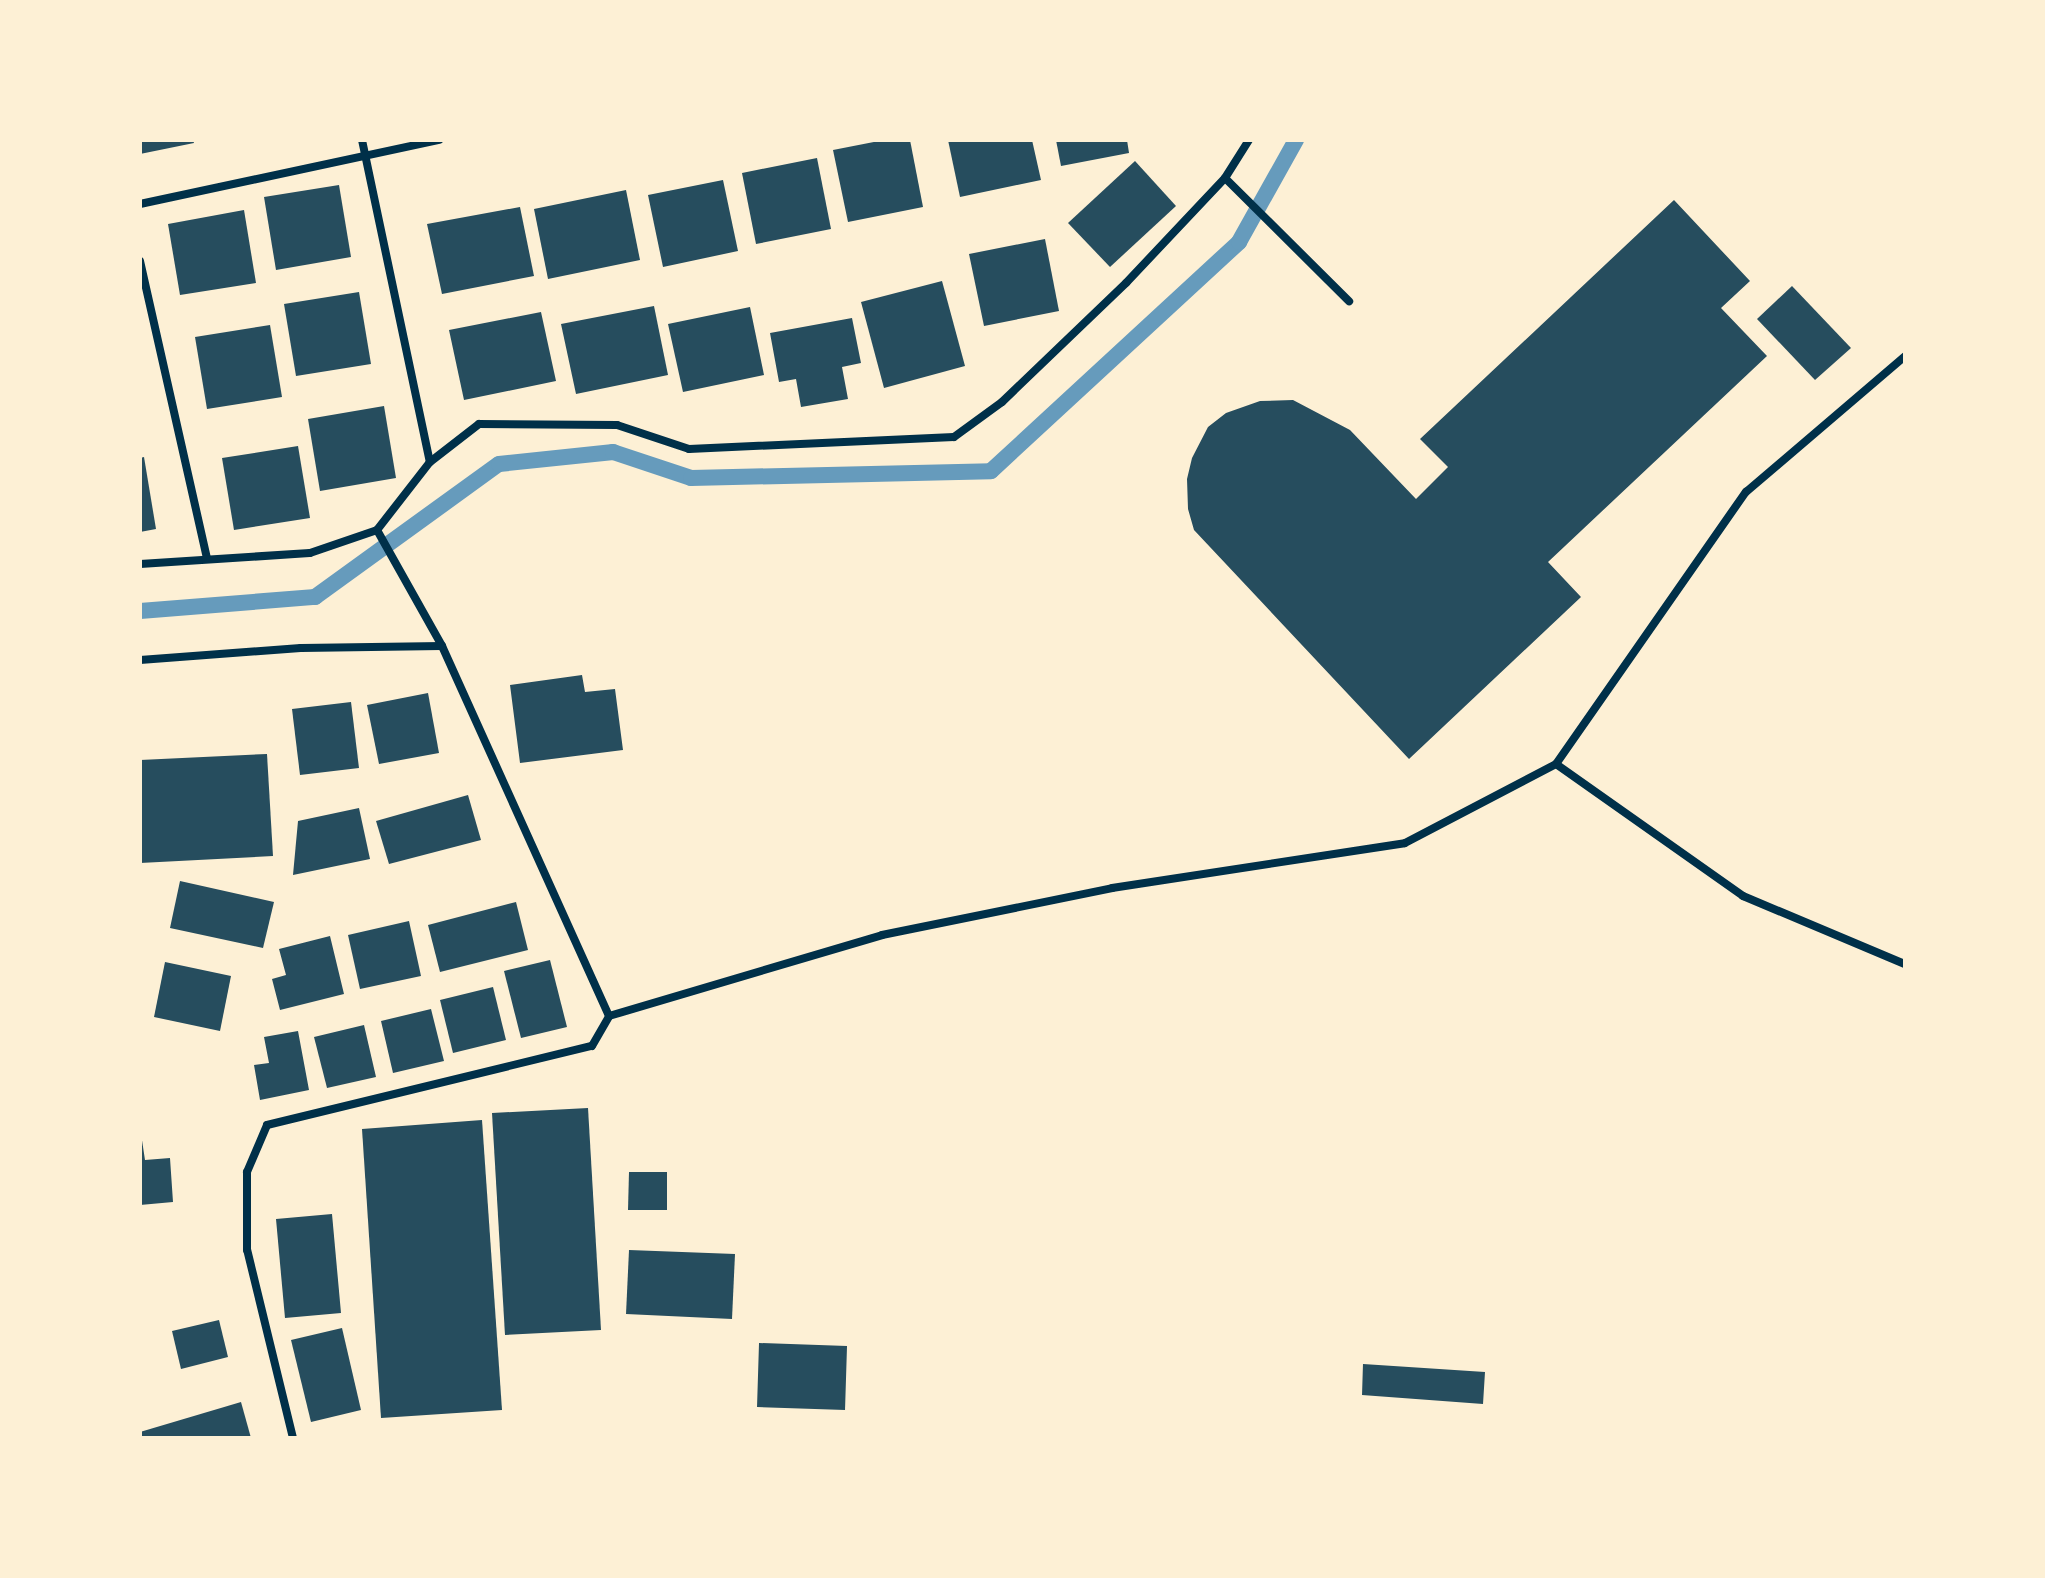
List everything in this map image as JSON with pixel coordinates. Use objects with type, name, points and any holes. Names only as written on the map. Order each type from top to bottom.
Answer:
[{"type":"street","points":[[362,140],[430,462]]},
{"type":"street","points":[[140,204],[439,140]]},
{"type":"street","points":[[140,564],[310,553],[377,530],[430,462],[479,424],[617,425],[689,449],[954,437],[1025,381],[1126,283],[1225,178],[1249,140]]},
{"type":"street","points":[[1225,178],[1349,301]]},
{"type":"street","points":[[140,261],[207,559]]},
{"type":"street","points":[[293,1438],[247,1250],[247,1172],[267,1125],[592,1046],[609,1016],[882,935],[1112,888],[1405,843],[1556,764],[1746,492],[1905,356]]},
{"type":"street","points":[[377,530],[442,646],[609,1016]]},
{"type":"street","points":[[140,660],[301,648],[442,646]]},
{"type":"street","points":[[1556,764],[1743,896],[1905,964]]},
{"type":"building","points":[[140,140],[193,140],[194,143],[140,154]]},
{"type":"building","points":[[884,140],[910,140],[923,207],[848,222],[833,150]]},
{"type":"building","points":[[948,140],[1032,140],[1041,180],[960,197]]},
{"type":"building","points":[[1056,140],[1127,140],[1129,153],[1061,166]]},
{"type":"building","points":[[817,158],[831,229],[756,244],[742,173]]},
{"type":"building","points":[[1135,161],[1176,206],[1110,267],[1068,223]]},
{"type":"building","points":[[723,180],[738,251],[663,267],[648,195]]},
{"type":"building","points":[[339,185],[351,257],[276,270],[264,197]]},
{"type":"building","points":[[626,190],[640,260],[548,279],[534,209]]},
{"type":"building","points":[[1674,200],[1750,281],[1721,308],[1767,356],[1548,562],[1581,597],[1409,759],[1194,530],[1188,509],[1187,479],[1192,458],[1208,427],[1226,413],[1260,401],[1293,400],[1350,430],[1416,499],[1448,467],[1420,439]]},
{"type":"building","points":[[520,207],[534,276],[442,294],[427,224]]},
{"type":"building","points":[[244,210],[256,283],[180,295],[168,224]]},
{"type":"building","points":[[1045,239],[1059,311],[984,326],[969,254]]},
{"type":"building","points":[[942,281],[965,366],[884,388],[861,302]]},
{"type":"building","points":[[1792,286],[1851,348],[1815,380],[1757,319]]},
{"type":"building","points":[[359,292],[371,364],[296,376],[284,304]]},
{"type":"building","points":[[654,306],[668,375],[576,394],[561,324]]},
{"type":"building","points":[[750,307],[764,375],[683,392],[668,324]]},
{"type":"building","points":[[541,312],[556,381],[464,400],[449,330]]},
{"type":"building","points":[[852,318],[861,363],[842,367],[848,399],[801,407],[796,379],[779,382],[770,333]]},
{"type":"building","points":[[270,325],[282,397],[207,409],[195,337]]},
{"type":"building","points":[[384,406],[396,478],[320,491],[308,419]]},
{"type":"building","points":[[298,446],[310,518],[234,530],[222,458]]},
{"type":"building","points":[[144,457],[156,529],[140,532],[140,458]]},
{"type":"building","points":[[582,675],[585,692],[615,689],[623,750],[520,763],[510,685]]},
{"type":"building","points":[[428,693],[439,753],[379,764],[367,705]]},
{"type":"building","points":[[351,702],[359,768],[300,775],[292,709]]},
{"type":"building","points":[[267,754],[273,856],[140,863],[140,760]]},
{"type":"building","points":[[468,795],[481,840],[389,864],[376,821]]},
{"type":"building","points":[[359,808],[370,859],[293,875],[298,821]]},
{"type":"building","points":[[180,881],[274,902],[263,948],[170,928]]},
{"type":"building","points":[[516,902],[528,950],[440,972],[428,925]]},
{"type":"building","points":[[409,921],[421,976],[360,989],[348,935]]},
{"type":"building","points":[[330,936],[344,994],[280,1010],[272,979],[286,975],[279,949]]},
{"type":"building","points":[[550,960],[567,1027],[521,1038],[504,971]]},
{"type":"building","points":[[165,962],[231,976],[220,1031],[154,1017]]},
{"type":"building","points":[[493,987],[506,1040],[453,1053],[440,1000]]},
{"type":"building","points":[[431,1009],[444,1061],[393,1073],[381,1021]]},
{"type":"building","points":[[364,1025],[376,1077],[327,1088],[314,1037]]},
{"type":"building","points":[[298,1031],[309,1090],[260,1100],[254,1065],[269,1063],[264,1037]]},
{"type":"building","points":[[588,1108],[601,1330],[505,1335],[492,1113]]},
{"type":"building","points":[[482,1120],[502,1410],[381,1418],[362,1129]]},
{"type":"building","points":[[140,1127],[145,1160],[170,1158],[173,1202],[140,1205]]},
{"type":"building","points":[[629,1172],[667,1172],[667,1210],[628,1210]]},
{"type":"building","points":[[332,1214],[341,1313],[285,1318],[276,1219]]},
{"type":"building","points":[[629,1250],[735,1254],[732,1319],[626,1314]]},
{"type":"building","points":[[219,1320],[228,1357],[181,1369],[172,1331]]},
{"type":"building","points":[[342,1328],[361,1410],[311,1422],[291,1340]]},
{"type":"building","points":[[759,1343],[847,1346],[845,1410],[757,1407]]},
{"type":"building","points":[[1363,1364],[1485,1372],[1483,1404],[1362,1395]]},
{"type":"building","points":[[241,1402],[251,1438],[140,1438],[140,1432]]},
{"type":"waterway","points":[[140,611],[315,597],[499,464],[613,452],[691,478],[991,471],[1239,242],[1296,140]]}]
